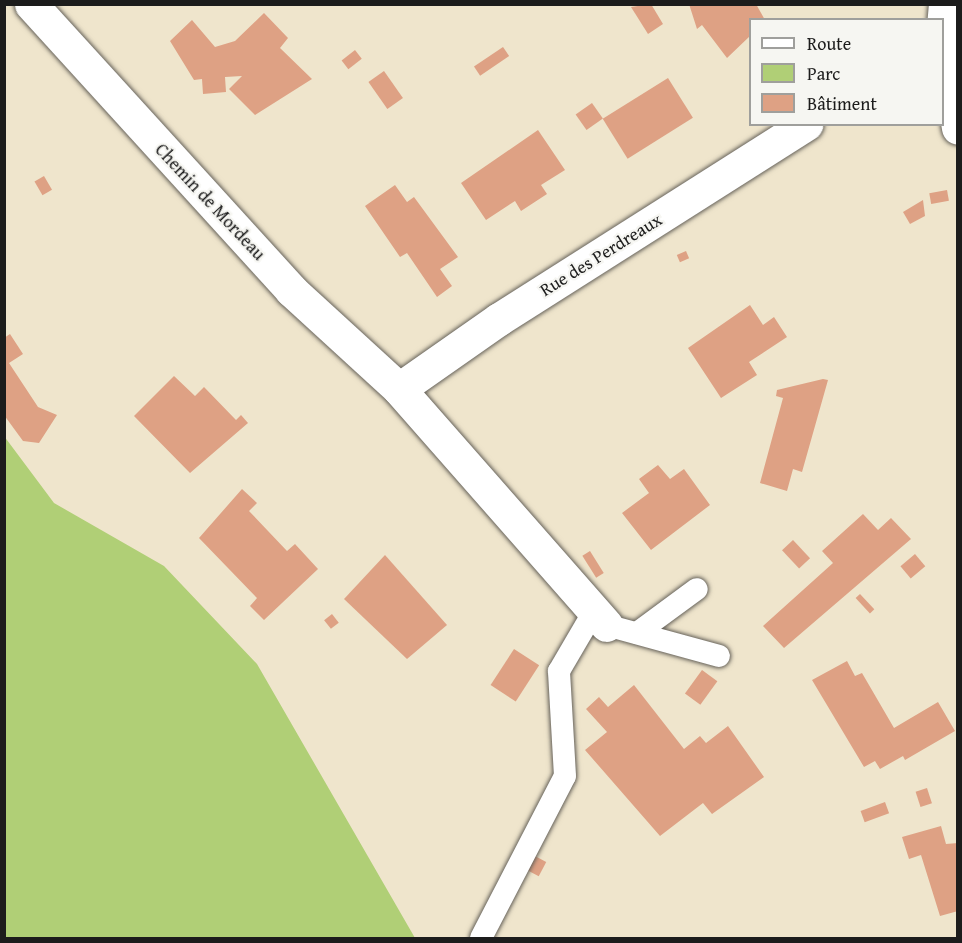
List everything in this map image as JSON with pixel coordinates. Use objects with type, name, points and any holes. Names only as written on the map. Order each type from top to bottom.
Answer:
[{"type":"street","points":[[944,21],[945,4]]},
{"type":"street","name":"Chemin de Mordeau","points":[[45,11],[291,290],[399,389],[600,618]]},
{"type":"street","points":[[944,44],[957,128]]},
{"type":"street","name":"Rue des Perdreaux","points":[[399,389],[499,319],[803,126]]},
{"type":"lane","points":[[637,633],[697,589]]},
{"type":"lane","points":[[482,939],[565,776],[559,671],[600,618],[637,633],[719,656]]},
{"type":"green space","points":[[4,436],[54,503],[164,566],[257,664],[415,938],[5,938]]},
{"type":"building","points":[[651,4],[663,24],[648,34],[631,7]]},
{"type":"building","points":[[689,4],[756,4],[764,18],[749,18],[749,37],[727,58],[702,25],[697,29]]},
{"type":"building","points":[[264,13],[288,38],[280,48],[312,79],[255,115],[229,89],[242,76],[225,77],[226,92],[203,94],[202,79],[194,80],[170,41],[192,20],[215,47],[235,41]]},
{"type":"building","points":[[503,47],[509,56],[480,76],[474,67]]},
{"type":"building","points":[[355,50],[362,59],[348,69],[342,60]]},
{"type":"building","points":[[384,71],[403,98],[387,109],[368,82]]},
{"type":"building","points":[[668,78],[693,118],[628,159],[603,119]]},
{"type":"building","points":[[592,103],[603,119],[587,130],[576,114]]},
{"type":"building","points":[[538,130],[565,170],[541,185],[547,194],[521,211],[515,201],[486,220],[461,183]]},
{"type":"building","points":[[44,176],[52,190],[42,195],[34,182]]},
{"type":"building","points":[[395,185],[407,202],[414,197],[458,257],[440,269],[452,286],[437,297],[407,253],[400,257],[365,206]]},
{"type":"building","points":[[947,190],[949,201],[931,204],[929,193]]},
{"type":"building","points":[[923,200],[925,216],[910,224],[903,212]]},
{"type":"building","points":[[686,251],[689,258],[680,262],[677,255]]},
{"type":"building","points":[[750,305],[763,325],[774,317],[787,337],[749,362],[757,375],[721,398],[688,348]]},
{"type":"building","points":[[10,334],[23,354],[9,363],[38,407],[57,415],[39,443],[23,441],[4,415],[4,338]]},
{"type":"building","points":[[174,376],[195,396],[204,387],[236,420],[241,415],[248,423],[190,473],[134,416]]},
{"type":"building","points":[[823,379],[828,380],[802,472],[793,469],[787,491],[760,483],[783,398],[776,396],[777,390]]},
{"type":"building","points":[[658,465],[670,479],[684,469],[710,505],[651,550],[622,513],[649,493],[639,479]]},
{"type":"building","points":[[242,489],[257,503],[249,511],[287,551],[295,544],[318,569],[264,620],[250,606],[257,598],[199,538]]},
{"type":"building","points":[[863,514],[878,530],[891,518],[911,539],[784,648],[763,626],[833,563],[822,551]]},
{"type":"building","points":[[793,540],[810,558],[799,569],[782,550]]},
{"type":"building","points":[[590,551],[604,573],[596,578],[582,556]]},
{"type":"building","points":[[915,554],[925,566],[911,578],[900,566]]},
{"type":"building","points":[[385,555],[447,625],[407,659],[344,599]]},
{"type":"building","points":[[860,594],[874,609],[870,613],[856,598]]},
{"type":"building","points":[[332,614],[339,623],[331,629],[324,620]]},
{"type":"building","points":[[514,649],[539,665],[516,701],[491,685]]},
{"type":"building","points":[[847,661],[855,676],[862,673],[894,728],[938,702],[955,731],[905,760],[903,756],[880,769],[875,761],[864,767],[812,680]]},
{"type":"building","points":[[702,670],[717,681],[700,705],[685,693]]},
{"type":"building","points":[[634,685],[684,749],[700,736],[706,743],[728,726],[764,777],[712,814],[703,803],[660,836],[585,750],[607,732],[586,709],[599,697],[608,707]]},
{"type":"building","points":[[927,788],[932,803],[921,807],[916,792]]},
{"type":"building","points":[[885,802],[889,813],[865,822],[861,811]]},
{"type":"building","points":[[941,826],[946,844],[958,843],[958,911],[940,916],[921,855],[909,859],[902,837]]},
{"type":"building","points":[[533,855],[546,862],[539,876],[525,869]]}]
